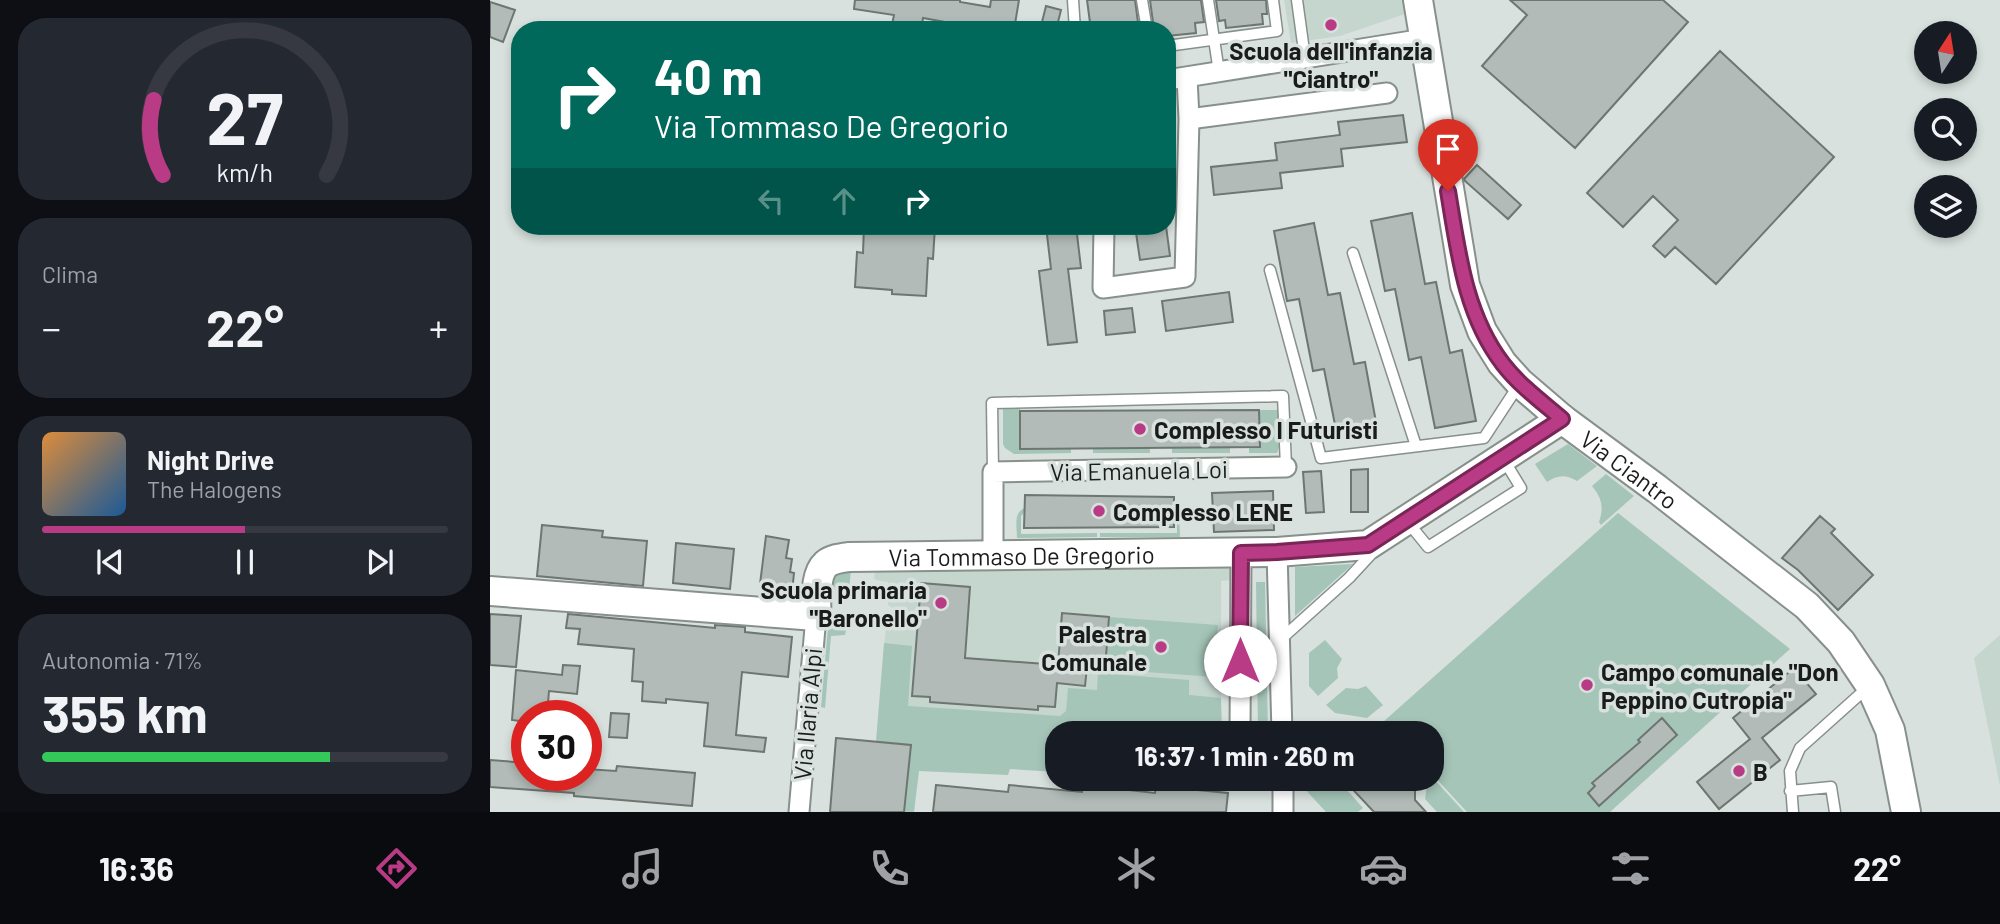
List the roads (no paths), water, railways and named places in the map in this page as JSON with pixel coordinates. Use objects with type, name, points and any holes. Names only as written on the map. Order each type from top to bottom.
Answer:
[{"type":"street","name":"Via Ciantro","points":[[1418,0],[1465,285],[1482,331],[1502,363],[1520,383],[1562,419],[1807,606],[1841,642],[1870,685],[1890,730],[1906,812]]},
{"type":"street","points":[[1176,79],[1424,39]]},
{"type":"street","points":[[1104,235],[1103,288],[1185,276],[1188,77]]},
{"type":"street","points":[[1189,119],[1387,93]]},
{"type":"street","name":"Via Tommaso De Gregorio","points":[[816,616],[819,579],[825,565],[834,559],[862,556],[1241,553],[1368,545],[1562,419]]},
{"type":"street","name":"Via Emanuela Loi","points":[[993,472],[1286,467]]},
{"type":"street","points":[[993,472],[993,555]]},
{"type":"street","points":[[1277,552],[1282,721]]},
{"type":"street","points":[[1240,721],[1241,553]]},
{"type":"street","points":[[490,591],[816,616]]},
{"type":"street","name":"Via Ilaria Alpi","points":[[799,812],[816,616]]},
{"type":"street","points":[[1283,791],[1283,812]]},
{"type":"lane","points":[[1073,0],[1074,21]]},
{"type":"lane","points":[[1143,0],[1146,21]]},
{"type":"lane","points":[[1208,0],[1219,72]]},
{"type":"lane","points":[[1176,45],[1277,31],[1273,0]]},
{"type":"lane","points":[[1297,0],[1305,58]]},
{"type":"lane","points":[[1353,253],[1416,446]]},
{"type":"lane","points":[[1270,270],[1321,458],[1484,438],[1520,383]]},
{"type":"lane","points":[[993,472],[992,403],[1283,396],[1286,467]]},
{"type":"lane","points":[[1279,640],[1349,578],[1400,525]]},
{"type":"lane","points":[[1793,812],[1790,771],[1800,748],[1870,685]]},
{"type":"lane","points":[[1790,791],[1831,787],[1835,812]]},
{"type":"place","name":"Scuola dell'infanzia \"Ciantro\"","points":[[1331,25]]},
{"type":"place","name":"Complesso I Futuristi","points":[[1140,429]]},
{"type":"place","name":"Complesso LENE","points":[[1099,511]]},
{"type":"place","name":"Scuola primaria \"Baronello\"","points":[[941,603]]},
{"type":"place","name":"Palestra Comunale","points":[[1161,647]]},
{"type":"place","name":"Campo comunale \"Don Peppino Cutropia\"","points":[[1587,685]]},
{"type":"place","name":"B","points":[[1739,771]]}]
